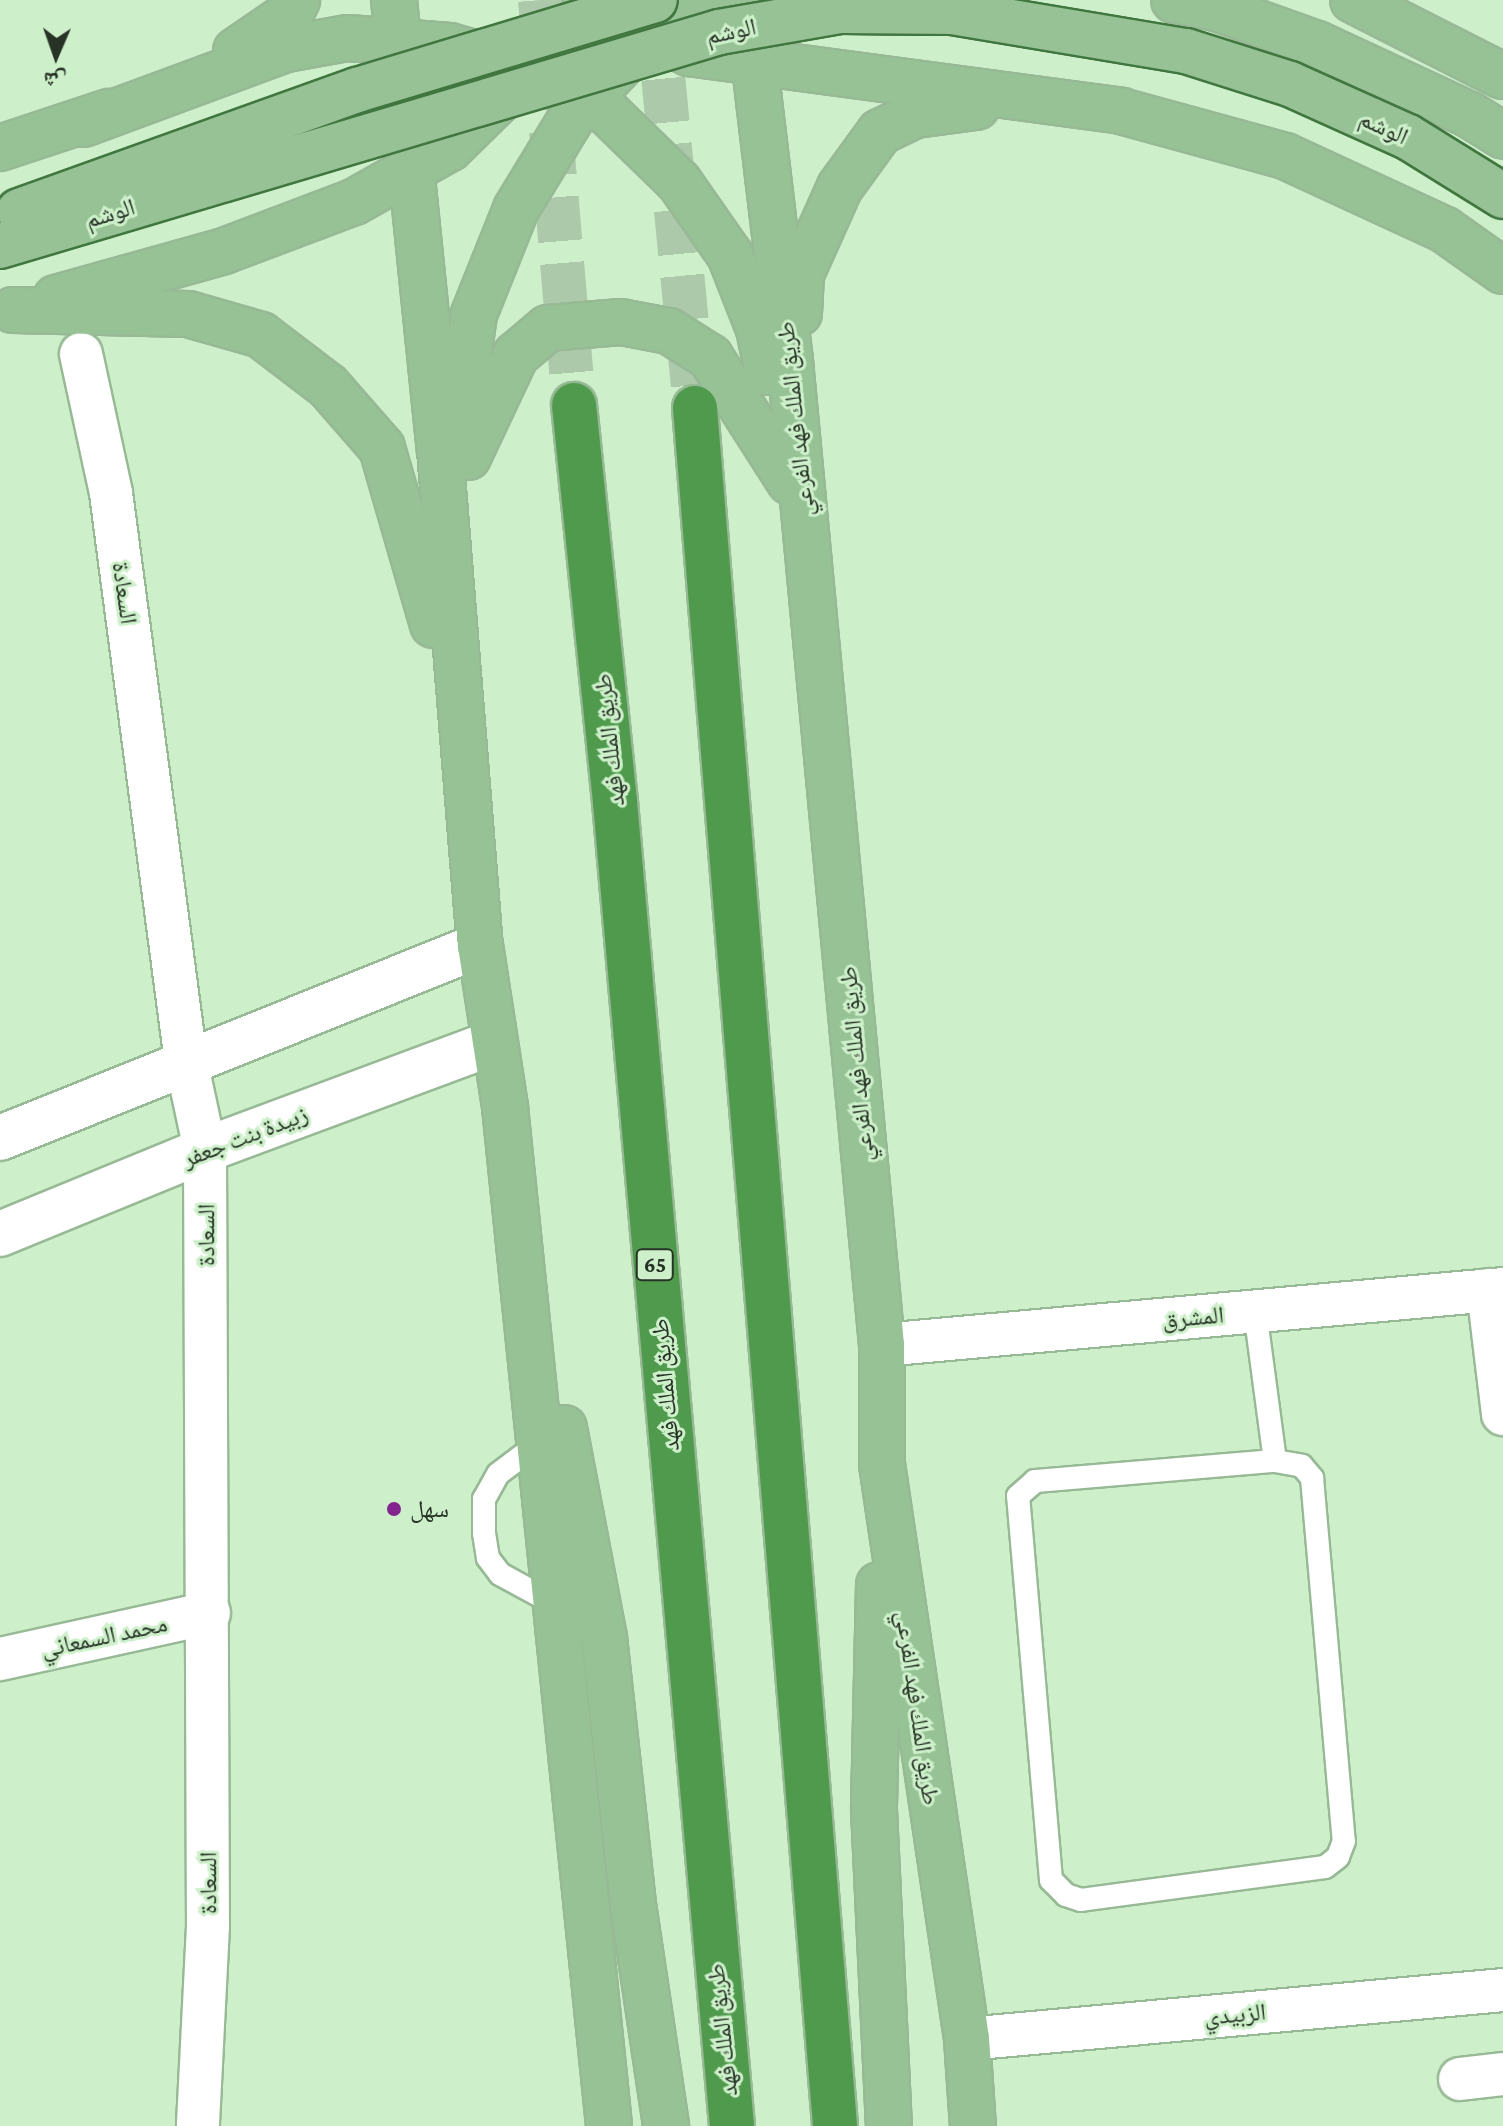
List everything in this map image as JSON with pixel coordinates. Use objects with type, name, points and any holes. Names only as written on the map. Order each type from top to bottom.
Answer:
[{"type":"highway","name":"طريق الملك فهد","points":[[574,405],[615,802],[732,2126]]},
{"type":"highway","points":[[695,408],[835,2126]]},
{"type":"main road","points":[[83,124],[252,43],[290,14],[297,0]]},
{"type":"main road","points":[[394,0],[453,609],[480,945],[492,1043],[604,1637],[634,1911],[666,2126]]},
{"type":"main road","points":[[453,609],[458,401],[474,314],[516,209],[572,117],[652,17],[707,0]]},
{"type":"main road","name":"طريق الملك فهد الفرعي","points":[[747,0],[795,420],[882,1345],[882,1464],[967,2039],[973,2126]]},
{"type":"main road","name":"الوشم","points":[[1174,0],[1216,8],[1317,44],[1470,115],[1503,136]]},
{"type":"main road","points":[[1353,0],[1503,76]]},
{"type":"main road","points":[[6,312],[224,251],[354,202],[450,148],[529,70],[590,1],[652,17],[689,53],[1121,111],[1285,156],[1445,230],[1503,271]]},
{"type":"main road","name":"الوشم","points":[[0,246],[719,32],[841,11],[952,12],[1186,51],[1290,84],[1408,137],[1503,196]]},
{"type":"main road","name":"الوشم","points":[[0,217],[357,90],[652,17]]},
{"type":"main road","points":[[0,148],[83,124],[286,49],[348,38],[450,46],[529,70],[588,99],[679,182],[730,255],[759,329],[790,482],[820,678]]},
{"type":"main road","points":[[795,420],[801,274],[840,187],[880,132],[915,115],[1038,100]]},
{"type":"main road","points":[[6,312],[188,314],[261,335],[328,386],[382,448],[406,517],[464,752]]},
{"type":"main road","points":[[453,609],[462,470],[516,355],[548,328],[621,322],[669,331],[710,357],[790,482]]},
{"type":"main road","points":[[505,1107],[609,2126]]},
{"type":"main road","points":[[882,1464],[874,1810],[889,2126]]},
{"type":"street","name":"السعادة","points":[[81,354],[111,493],[186,1061],[205,1150],[208,1926],[198,2126]]},
{"type":"street","points":[[0,1138],[480,945]]},
{"type":"street","name":"زبيدة بنت جعفر","points":[[0,1234],[205,1150],[492,1043]]},
{"type":"street","points":[[1495,1290],[1503,1414]]},
{"type":"street","name":"المشرق","points":[[882,1345],[1495,1290]]},
{"type":"street","name":"محمد السمعاني","points":[[0,1659],[209,1613]]},
{"type":"street","name":"الزبيدي","points":[[967,2039],[1503,1990]]},
{"type":"street","points":[[1460,2079],[1503,2074]]},
{"type":"lane","points":[[1255,1311],[1275,1461]]},
{"type":"lane","points":[[539,1443],[498,1474],[484,1499],[484,1533],[488,1558],[500,1574],[555,1604]]},
{"type":"lane","points":[[1275,1461],[1302,1466],[1312,1478],[1344,1841],[1338,1857],[1325,1867],[1081,1900],[1066,1895],[1051,1880],[1018,1496],[1035,1481],[1275,1461]]},
{"type":"tunnel","points":[[540,0],[574,405]]},
{"type":"tunnel","points":[[657,13],[695,408]]},
{"type":"place","name":"سهل","points":[[394,1509]]}]
